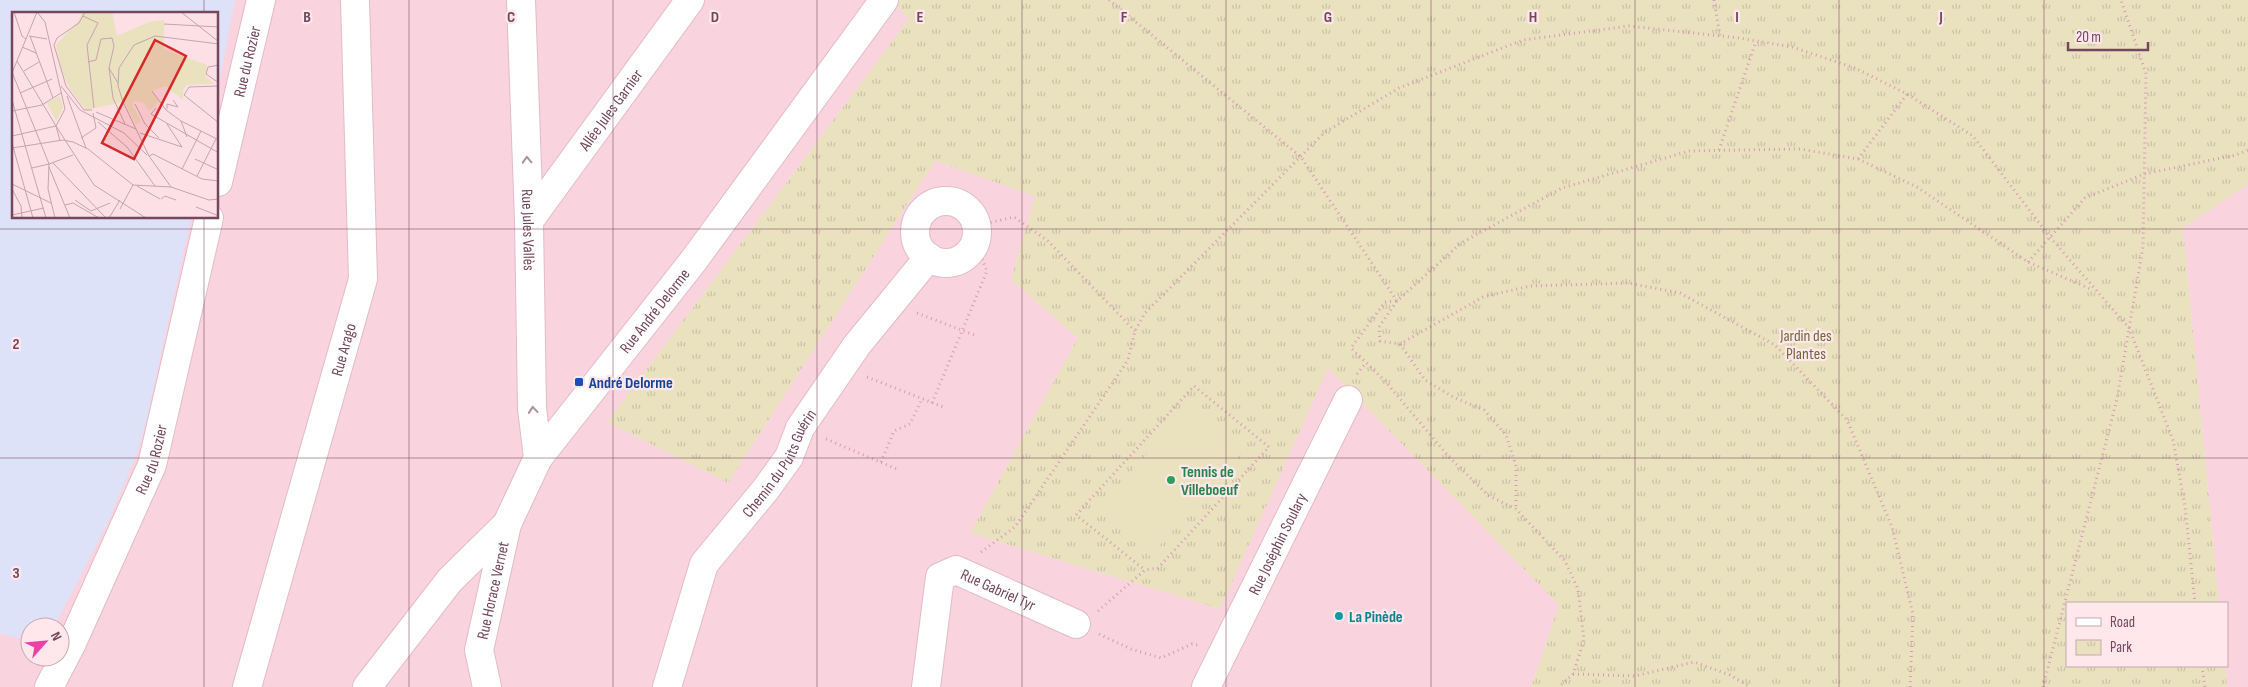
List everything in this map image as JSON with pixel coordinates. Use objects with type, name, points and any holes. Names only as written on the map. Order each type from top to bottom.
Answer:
[{"type":"street","name":"Rue du Rozier","points":[[219,178],[261,0]]},
{"type":"street","name":"Rue Arago","points":[[248,687],[362,279],[355,0]]},
{"type":"street","name":"Rue Jules Vallès","points":[[521,0],[529,220],[532,408],[538,458]]},
{"type":"street","name":"Allée Jules Garnier","points":[[529,220],[690,0]]},
{"type":"street","name":"Rue André Delorme","points":[[367,687],[450,580],[507,524],[538,458],[694,260],[884,0]]},
{"type":"street","points":[[948,201],[963,206],[969,211],[976,234],[966,255],[952,262],[944,263],[929,257],[918,245],[915,230],[920,215],[932,204],[948,201]]},
{"type":"street","name":"Rue du Rozier","points":[[49,687],[71,645],[152,465],[209,219]]},
{"type":"street","name":"Chemin du Puits Guérin","points":[[667,687],[704,564],[766,489],[789,457],[800,428],[842,367],[889,303],[929,257]]},
{"type":"street","name":"Rue Joséphin Soulary","points":[[1206,687],[1348,400]]},
{"type":"street","name":"Rue Horace Vernet","points":[[487,687],[479,650],[507,524]]},
{"type":"street","name":"Rue Gabriel Tyr","points":[[926,687],[940,577],[956,570],[1079,625]]},
{"type":"path","points":[[1109,0],[1302,157],[1397,302]]},
{"type":"path","points":[[1714,0],[1720,36]]},
{"type":"path","points":[[2043,687],[2117,399],[2143,247],[2146,74],[2121,0]]},
{"type":"path","points":[[956,570],[1015,527],[1128,360],[1134,331],[1145,313],[1325,132],[1399,88],[1523,40],[1629,26],[1720,36],[1792,47],[1855,68],[1907,94],[1973,136],[2048,236],[2129,328],[2174,440],[2195,602]]},
{"type":"path","points":[[1719,150],[1756,41]]},
{"type":"path","points":[[1858,159],[1907,94]]},
{"type":"path","points":[[1910,687],[1913,614],[1892,527],[1847,420],[1775,345],[1680,294],[1628,283],[1530,286],[1483,298],[1400,344],[1380,341],[1379,327],[1397,302],[1461,244],[1562,188],[1689,151],[1800,149],[1858,159],[1916,187],[2028,262],[2096,291]]},
{"type":"path","points":[[2028,262],[2048,236],[2085,198],[2144,174],[2236,156],[2248,150]]},
{"type":"path","points":[[932,403],[987,271],[976,234],[1014,217],[1048,241],[1134,331]]},
{"type":"path","points":[[1397,302],[1385,302],[1351,348],[1385,382],[1456,464],[1489,496],[1516,509],[1565,561],[1578,589],[1584,640],[1573,674],[1559,687]]},
{"type":"path","points":[[889,303],[977,336]]},
{"type":"path","points":[[1400,344],[1425,380],[1454,398],[1484,410],[1506,435],[1516,466],[1516,509]]},
{"type":"path","points":[[842,367],[946,408]]},
{"type":"path","points":[[1145,570],[1076,515],[1194,386],[1269,447],[1158,568],[1145,570],[1079,625],[1131,649],[1161,658],[1192,644],[1225,650]]},
{"type":"path","points":[[881,462],[894,431],[910,424],[922,399]]},
{"type":"path","points":[[800,428],[900,470]]},
{"type":"path","points":[[1573,674],[1635,676],[1694,662],[1730,675],[1750,687]]},
{"type":"path","points":[[2202,667],[2205,687]]},
{"type":"shaded area","points":[[0,0],[891,0],[909,19],[607,422],[728,483],[935,161],[1035,196],[1011,280],[1078,338],[970,533],[1220,609],[1328,367],[1559,605],[1531,687],[0,687]]},
{"type":"shaded area","points":[[0,0],[235,0],[219,84],[219,12],[12,12],[12,219],[191,219],[146,422],[137,453],[107,524],[59,617],[20,617],[20,638],[0,633]]},
{"type":"shaded area","points":[[2248,184],[2248,687],[2227,687],[2225,667],[2228,667],[2228,602],[2219,602],[2183,228]]},
{"type":"green space","name":"Jardin des Plantes","points":[[891,0],[2248,0],[2248,184],[2183,228],[2219,602],[2066,602],[2066,667],[2225,667],[2227,687],[1531,687],[1559,605],[1328,368],[1220,609],[970,533],[1078,338],[1011,280],[1035,196],[935,161],[728,483],[607,422],[909,19]]},
{"type":"green space","name":"Tennis de Villeboeuf","points":[[1192,403],[1245,450],[1150,556],[1098,509]]},
{"type":"place","name":"André Delorme","points":[[579,382]]},
{"type":"place","name":"Tennis de Villeboeuf","points":[[1171,480]]},
{"type":"place","name":"La Pinède","points":[[1339,616]]}]
